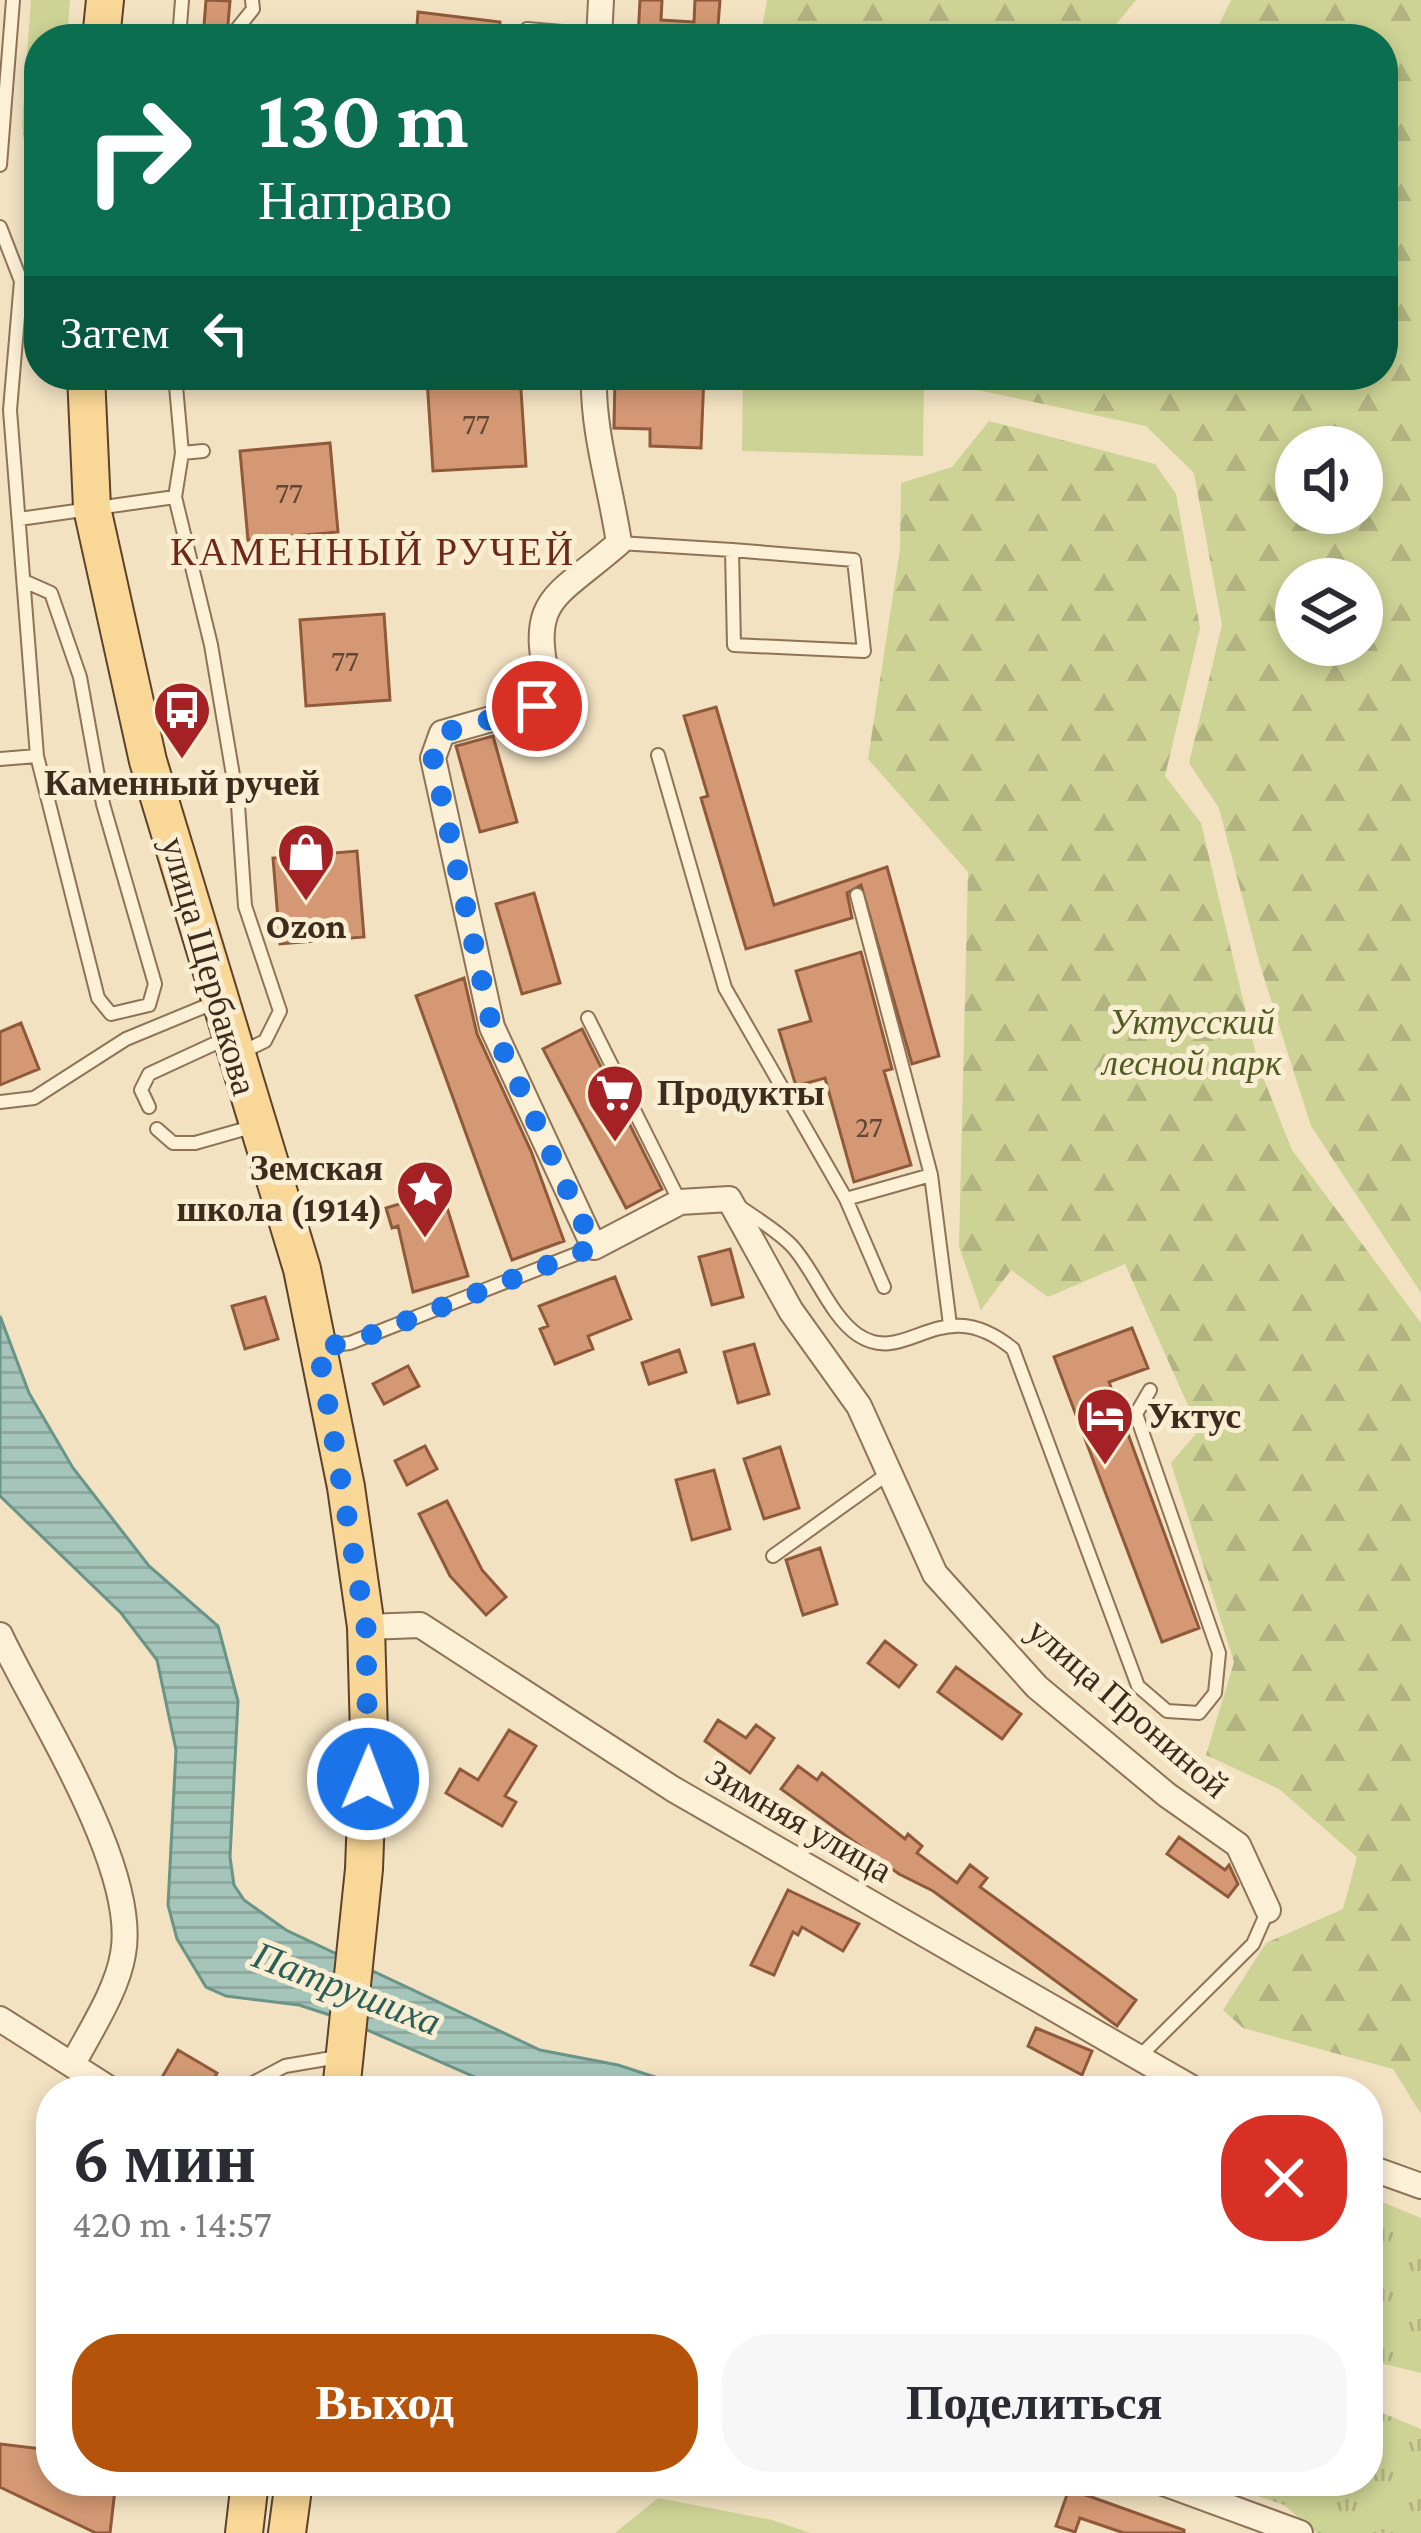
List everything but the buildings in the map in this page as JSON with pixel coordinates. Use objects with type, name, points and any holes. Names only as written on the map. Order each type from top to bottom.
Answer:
[{"type":"main road","name":"улица Щербакова","points":[[87,390],[92,508],[148,761],[302,1269],[366,1627],[364,1869],[345,2060]]},
{"type":"main road","points":[[244,2533],[248,2496]]},
{"type":"main road","points":[[287,2533],[292,2496]]},
{"type":"street","points":[[594,390],[593,409],[607,457],[619,543],[545,606],[538,644],[550,692],[537,706],[442,733],[433,758],[492,1027],[594,1247],[680,1202],[729,1199]]},
{"type":"street","name":"улица Прониной","points":[[729,1199],[790,1311],[859,1406],[934,1574],[1037,1687],[1167,1796],[1238,1845],[1268,1910]]},
{"type":"street","name":"Зимняя улица","points":[[366,1627],[420,1624],[673,1789],[1171,2076]]},
{"type":"street","points":[[0,1634],[105,1845],[120,1901],[124,1953],[73,2064]]},
{"type":"street","points":[[0,2019],[91,2076]]},
{"type":"street","points":[[1383,2172],[1421,2186]]},
{"type":"street","points":[[1199,2496],[1300,2533]]},
{"type":"lane","points":[[0,165],[13,0]]},
{"type":"lane","points":[[0,227],[21,281],[10,410],[38,755],[98,998],[111,1014],[149,1005],[155,984],[103,804],[80,676],[51,592],[24,581]]},
{"type":"lane","points":[[148,1107],[141,1090],[149,1074],[232,1046],[265,1041],[280,1012],[245,906],[238,806],[211,646],[175,497],[182,453],[176,390]]},
{"type":"lane","points":[[182,453],[203,451]]},
{"type":"lane","points":[[19,519],[175,497]]},
{"type":"lane","points":[[619,543],[732,550],[854,560],[864,651],[734,645],[732,550]]},
{"type":"lane","points":[[0,759],[38,755]]},
{"type":"lane","points":[[658,755],[725,988],[846,1199],[884,1287]]},
{"type":"lane","points":[[857,895],[931,1175],[950,1325]]},
{"type":"lane","points":[[0,1102],[34,1098],[126,1039],[219,1001]]},
{"type":"lane","points":[[588,1018],[680,1202]]},
{"type":"lane","points":[[157,1129],[173,1143],[255,1126]]},
{"type":"lane","points":[[846,1199],[886,1180],[931,1175]]},
{"type":"lane","points":[[729,1199],[791,1244],[856,1334],[878,1343],[950,1325],[988,1329],[1013,1349],[1138,1686],[1167,1711],[1199,1713],[1215,1693],[1220,1653],[1136,1414],[1150,1390]]},
{"type":"lane","points":[[318,1347],[350,1343],[594,1247]]},
{"type":"lane","points":[[773,1556],[886,1475]]},
{"type":"lane","points":[[1138,2057],[1253,1944],[1268,1910]]},
{"type":"lane","points":[[266,2076],[285,2066],[345,2060]]},
{"type":"green space","points":[[31,0],[70,0],[68,24],[29,24]]},
{"type":"green space","points":[[767,0],[1136,0],[1116,24],[763,24]]},
{"type":"green space","points":[[1231,0],[1421,0],[1421,1293],[1311,1126],[1260,965],[1219,808],[1189,763],[1222,625],[1194,473],[1146,426],[978,390],[1398,390],[1398,24],[1219,24]]},
{"type":"green space","points":[[743,390],[924,390],[923,456],[742,451]]},
{"type":"green space","name":"Уктусский лесной парк","points":[[989,421],[1155,464],[1176,494],[1200,628],[1165,776],[1201,823],[1259,1067],[1292,1150],[1421,1323],[1421,2114],[1393,2069],[1243,2028],[1223,2010],[1266,1943],[1343,1909],[1357,1857],[1279,1789],[1206,1755],[1234,1662],[1171,1463],[1199,1430],[1125,1264],[1048,1297],[1011,1270],[981,1310],[959,1247],[968,872],[868,759],[900,549],[901,483],[952,467]]},
{"type":"green space","points":[[1383,2202],[1421,2218],[1421,2373],[1383,2364]]},
{"type":"green space","points":[[1383,2413],[1421,2429],[1421,2533],[1317,2533],[1284,2505],[1257,2496],[1383,2496]]},
{"type":"green space","points":[[658,2498],[772,2520],[810,2533],[615,2533]]},
{"type":"water","name":"Патрушиха","points":[[0,1316],[29,1393],[73,1468],[149,1566],[218,1626],[238,1701],[230,1857],[234,1885],[244,1900],[286,1930],[540,2050],[652,2076],[473,2076],[342,2019],[299,2005],[226,1996],[206,1987],[177,1939],[168,1905],[176,1750],[157,1660],[121,1613],[0,1496]]},
{"type":"place","name":"Каменный ручей","points":[[182,761]]},
{"type":"place","name":"Ozon","points":[[306,903]]},
{"type":"place","name":"Продукты","points":[[615,1144]]},
{"type":"place","name":"Земская школа (1914)","points":[[425,1240]]},
{"type":"place","name":"Уктус","points":[[1105,1467]]},
{"type":"district","name":"КАМЕННЫЙ РУЧЕЙ","points":[[373,551]]},
{"type":"route","points":[[368,1779],[366,1627],[346,1487],[318,1347],[350,1343],[594,1247],[492,1027],[433,758],[442,733],[537,706]]}]
